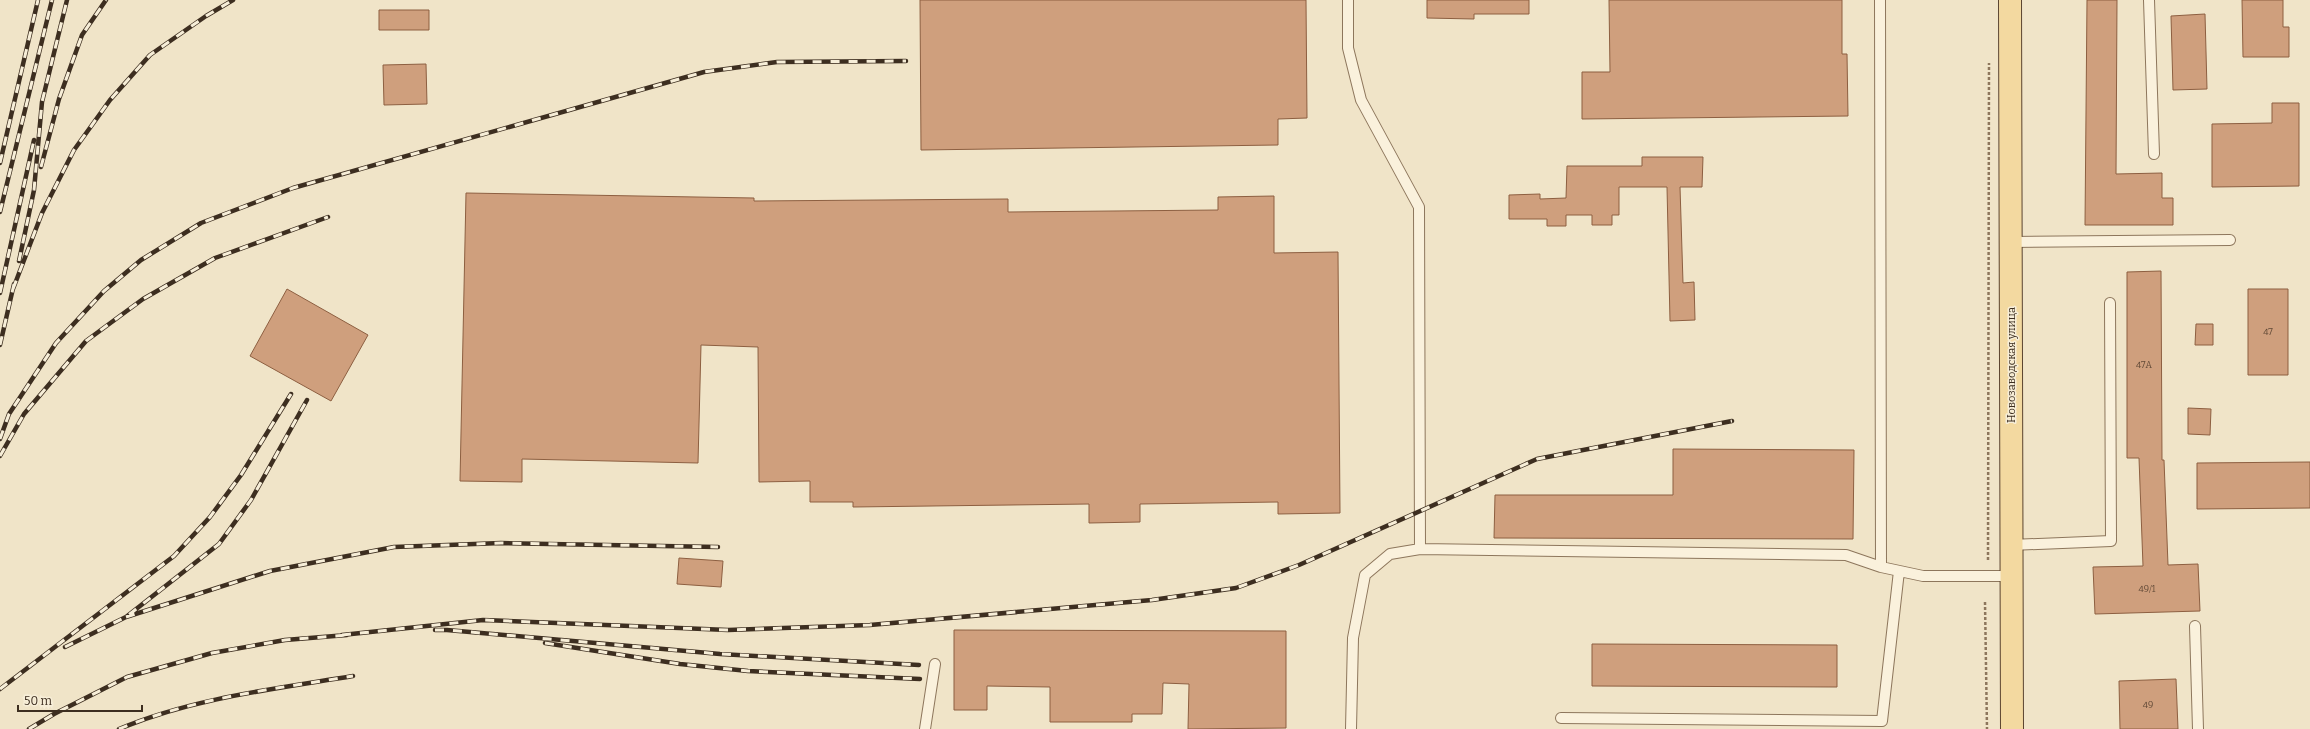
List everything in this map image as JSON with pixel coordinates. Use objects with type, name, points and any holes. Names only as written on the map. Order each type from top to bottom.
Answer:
[{"type":"main road","name":"Новозаводская улица","points":[[2010,0],[2012,729]]},
{"type":"lane","points":[[1348,0],[1348,48],[1361,100],[1418,207],[1420,549]]},
{"type":"lane","points":[[1880,0],[1881,566]]},
{"type":"lane","points":[[2149,0],[2154,154]]},
{"type":"lane","points":[[2011,242],[2230,240]]},
{"type":"lane","points":[[2011,545],[2111,541],[2110,303]]},
{"type":"lane","points":[[1351,729],[1353,638],[1365,575],[1390,554],[1420,549],[1846,555],[1899,571],[1923,576],[2012,576]]},
{"type":"lane","points":[[1561,718],[1882,725],[1899,571]]},
{"type":"lane","points":[[2195,626],[2198,729]]},
{"type":"lane","points":[[925,729],[936,664]]},
{"type":"path","points":[[1988,560],[1989,62]]},
{"type":"path","points":[[1984,602],[1987,729]]},
{"type":"building","points":[[920,0],[1306,0],[1307,118],[1278,119],[1278,145],[921,150]]},
{"type":"building","points":[[1427,0],[1529,0],[1529,14],[1474,14],[1474,19],[1427,18]]},
{"type":"building","points":[[1609,0],[1842,0],[1842,54],[1847,54],[1848,116],[1582,119],[1582,72],[1610,72]]},
{"type":"building","points":[[2087,0],[2117,0],[2116,174],[2162,173],[2162,198],[2173,198],[2173,225],[2085,225]]},
{"type":"building","points":[[2242,0],[2283,0],[2283,27],[2289,27],[2289,57],[2243,57]]},
{"type":"building","points":[[379,10],[429,10],[429,30],[379,30]]},
{"type":"building","points":[[2205,14],[2207,89],[2173,90],[2171,16]]},
{"type":"building","points":[[426,64],[427,104],[384,105],[383,65]]},
{"type":"building","points":[[2272,103],[2299,103],[2299,186],[2212,187],[2212,124],[2272,123]]},
{"type":"building","points":[[1642,157],[1703,157],[1702,187],[1680,187],[1683,283],[1694,282],[1695,320],[1670,321],[1667,187],[1619,187],[1619,215],[1612,215],[1612,225],[1592,225],[1592,215],[1566,215],[1566,226],[1547,226],[1547,219],[1509,219],[1509,195],[1540,194],[1540,199],[1566,198],[1567,166],[1642,166]]},
{"type":"building","points":[[466,193],[754,198],[754,201],[1008,199],[1008,212],[1218,210],[1218,197],[1274,196],[1274,253],[1338,252],[1340,513],[1278,514],[1278,502],[1140,504],[1140,522],[1089,523],[1089,504],[853,507],[853,502],[810,502],[810,481],[759,482],[758,347],[701,345],[698,463],[522,459],[522,482],[460,481]]},
{"type":"building","points":[[2161,271],[2162,460],[2164,460],[2168,565],[2198,564],[2200,611],[2095,614],[2093,567],[2143,566],[2139,458],[2127,458],[2127,272]]},
{"type":"building","points":[[287,289],[368,335],[331,401],[250,356]]},
{"type":"building","points":[[2248,289],[2288,289],[2288,375],[2248,375]]},
{"type":"building","points":[[2196,324],[2213,324],[2213,345],[2195,345]]},
{"type":"building","points":[[2188,408],[2211,409],[2210,435],[2188,434]]},
{"type":"building","points":[[1673,449],[1854,450],[1853,539],[1494,538],[1495,495],[1673,495]]},
{"type":"building","points":[[2310,462],[2310,508],[2197,509],[2197,463]]},
{"type":"building","points":[[679,558],[723,561],[721,587],[677,584]]},
{"type":"building","points":[[954,630],[1286,631],[1286,728],[1188,729],[1189,684],[1163,683],[1162,714],[1132,714],[1132,722],[1050,722],[1050,687],[987,686],[987,710],[954,710]]},
{"type":"building","points":[[1592,644],[1837,645],[1837,687],[1592,686]]},
{"type":"building","points":[[2176,679],[2178,729],[2120,729],[2119,681]]},
{"type":"railway","points":[[0,163],[38,0]]},
{"type":"railway","points":[[0,212],[52,0]]},
{"type":"railway","points":[[19,261],[34,190],[42,102],[67,0]]},
{"type":"railway","points":[[41,167],[59,99],[82,35],[106,0]]},
{"type":"railway","points":[[13,289],[42,213],[74,150],[110,100],[150,55],[206,16],[233,0]]},
{"type":"railway","points":[[0,439],[9,414],[56,343],[104,291],[141,260],[201,223],[293,188],[704,72],[777,62],[906,61]]},
{"type":"railway","points":[[0,293],[34,140]]},
{"type":"railway","points":[[0,456],[24,414],[86,341],[143,299],[215,258],[328,217]]},
{"type":"railway","points":[[0,345],[14,284]]},
{"type":"railway","points":[[0,689],[174,556],[210,517],[241,475],[291,394]]},
{"type":"railway","points":[[65,647],[126,617],[219,544],[251,500],[307,400]]},
{"type":"railway","points":[[342,635],[483,620],[728,630],[870,625],[1152,600],[1236,588],[1299,565],[1537,459],[1732,421]]},
{"type":"railway","points":[[126,617],[270,571],[394,547],[501,543],[718,547]]},
{"type":"railway","points":[[435,630],[720,654],[919,665]]},
{"type":"railway","points":[[29,729],[54,714],[127,677],[212,653],[285,640],[347,635]]},
{"type":"railway","points":[[545,643],[680,664],[748,671],[920,679]]},
{"type":"railway","points":[[119,729],[147,718],[205,702],[264,690],[353,676]]}]
